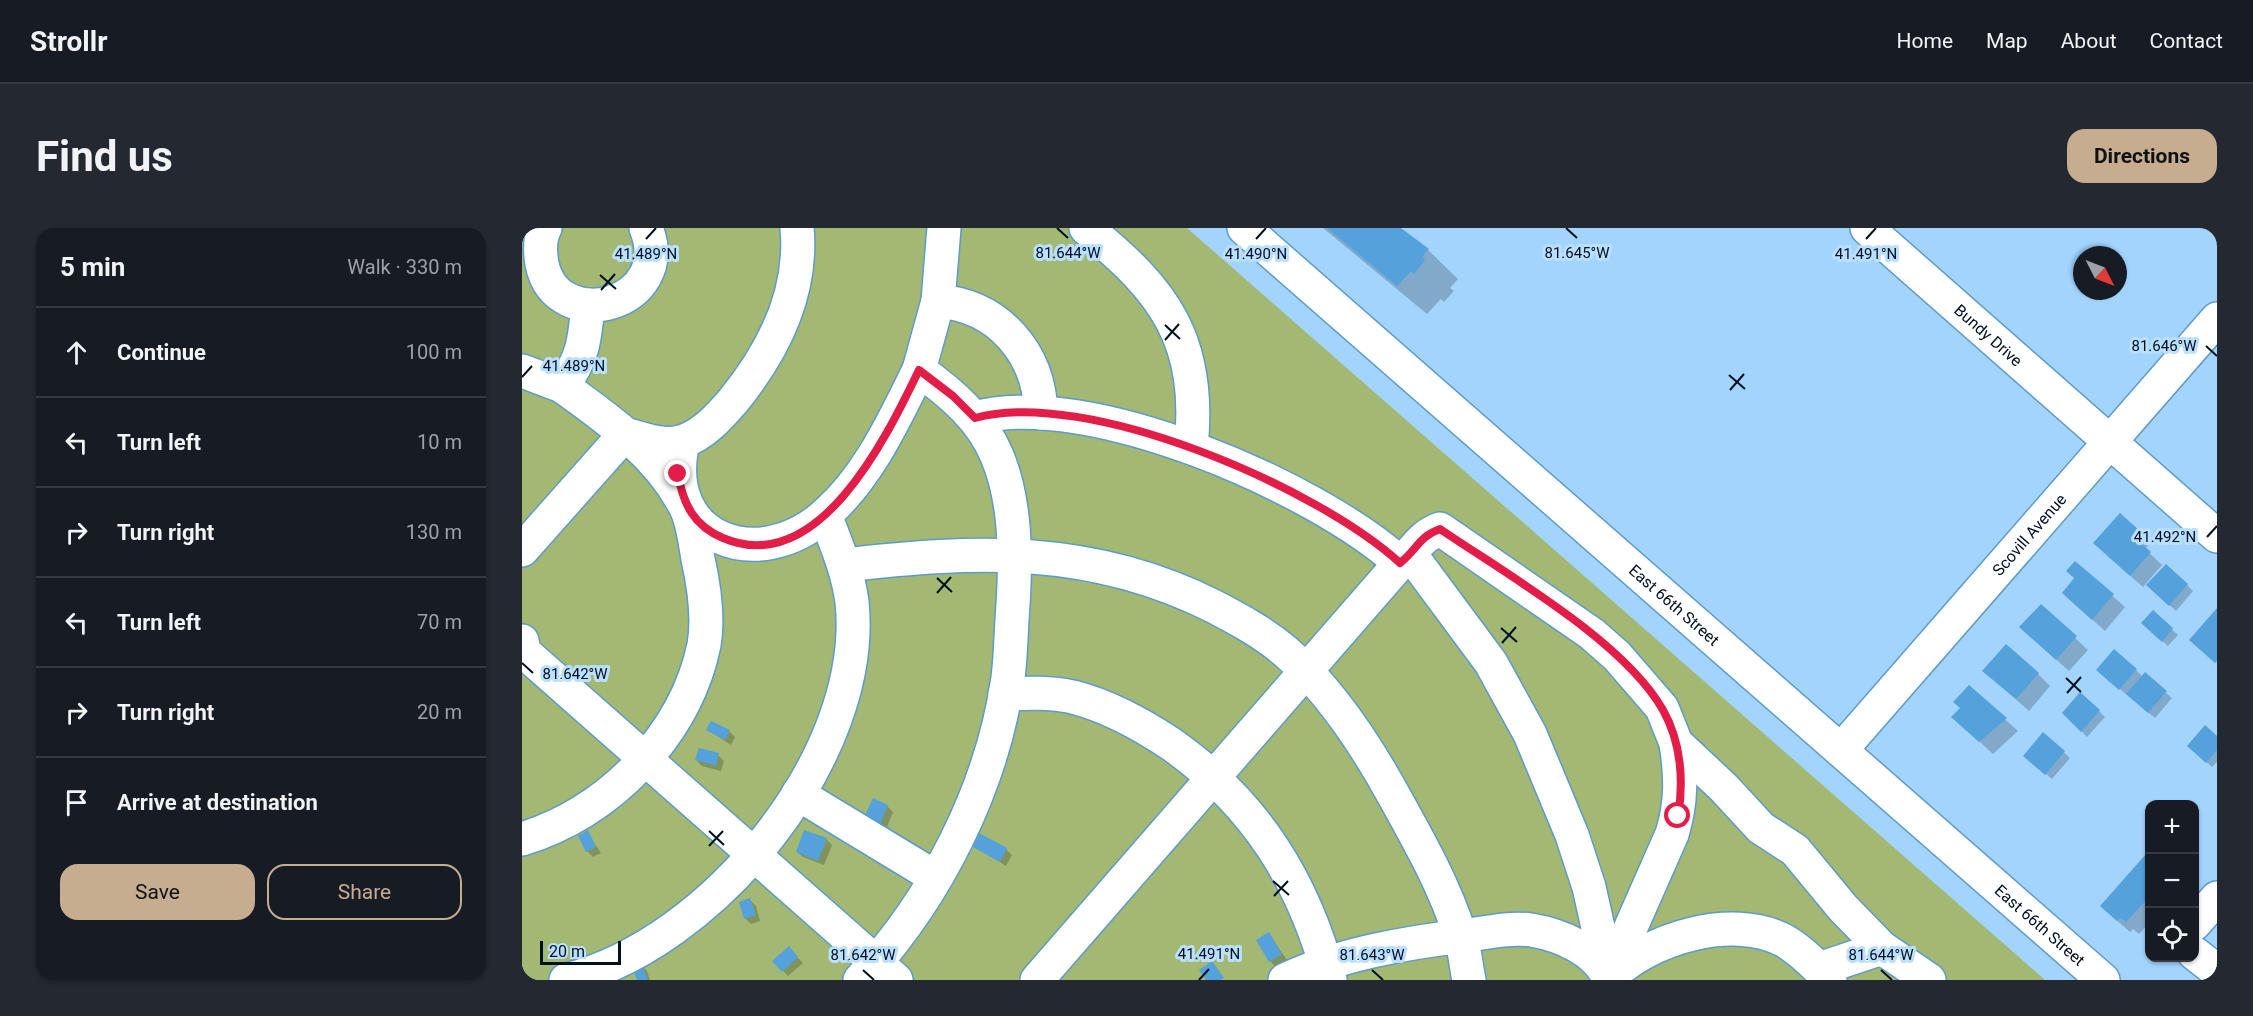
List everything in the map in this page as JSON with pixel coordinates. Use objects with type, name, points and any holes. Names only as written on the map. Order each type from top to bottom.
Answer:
[{"type":"street","points":[[545,228],[540,251],[543,270],[552,286],[567,298],[588,305],[604,305],[622,299],[637,288],[647,273],[651,255],[646,228]]},
{"type":"street","points":[[625,434],[657,442],[683,442],[722,414],[754,374],[780,329],[797,261],[797,228]]},
{"type":"street","points":[[522,371],[561,386],[625,434],[658,468],[686,508],[711,533],[731,542],[751,544],[782,540],[825,515],[843,496],[877,450],[919,370],[938,302],[944,228]]},
{"type":"street","points":[[1086,228],[1140,276],[1164,303],[1178,330],[1190,381],[1193,428],[1191,447]]},
{"type":"street","name":"East 66th Street","points":[[1244,228],[2103,980]]},
{"type":"street","name":"Bundy Drive","points":[[1867,228],[2217,536]]},
{"type":"street","points":[[938,302],[970,307],[1010,334],[1034,372],[1040,390],[1041,413]]},
{"type":"street","points":[[561,386],[576,369],[584,343],[588,305]]},
{"type":"street","name":"Scovill Avenue","points":[[1841,750],[2217,319]]},
{"type":"street","points":[[523,648],[644,760],[752,855],[878,974],[911,921],[972,806],[988,765],[1008,677],[1014,557],[1006,485],[997,456],[975,418],[953,396],[919,370]]},
{"type":"street","points":[[975,418],[1002,412],[1041,413],[1089,419],[1191,447],[1313,503],[1406,559],[1491,663],[1530,734],[1572,835],[1589,887],[1610,979]]},
{"type":"street","points":[[522,550],[625,434]]},
{"type":"street","points":[[522,839],[553,828],[609,794],[644,760],[680,706],[704,644],[705,599],[678,474],[683,442]]},
{"type":"street","points":[[566,980],[615,962],[652,943],[686,920],[752,855],[776,826],[798,794],[820,755],[838,713],[848,677],[852,603],[845,565],[825,515]]},
{"type":"street","points":[[1037,980],[1406,559],[1425,534],[1440,529],[1592,634],[1639,679],[1662,708],[1676,743],[1681,796],[1678,816],[1610,979]]},
{"type":"street","points":[[845,565],[949,556],[1039,556],[1093,563],[1175,588],[1257,631],[1284,651],[1327,696],[1385,781],[1434,872],[1461,936],[1469,980]]},
{"type":"street","points":[[1005,694],[1044,693],[1073,698],[1116,712],[1155,733],[1214,777],[1249,812],[1272,843],[1304,906],[1328,973]]},
{"type":"street","points":[[1676,743],[1724,788],[1761,828],[1795,850],[1843,908],[1882,948],[1929,980]]},
{"type":"street","points":[[798,794],[935,877]]},
{"type":"street","points":[[2199,918],[2217,898]]},
{"type":"street","points":[[1610,979],[1638,954],[1658,944],[1729,929],[1749,930],[1784,940],[1825,974],[1882,948]]},
{"type":"street","points":[[1286,980],[1328,973],[1441,936],[1530,930],[1569,940],[1591,956],[1610,979]]},
{"type":"street","points":[[2199,957],[2217,971]]},
{"type":"green space","points":[[522,228],[1187,228],[2045,980],[522,980]]},
{"type":"building","points":[[1327,228],[1401,228],[1429,249],[1422,257],[1425,260],[1414,274],[1411,271],[1397,286]]},
{"type":"building","points":[[2120,513],[2139,530],[2133,536],[2151,552],[2130,576],[2093,543]]},
{"type":"building","points":[[2075,561],[2114,594],[2092,620],[2062,593],[2074,578],[2066,571]]},
{"type":"building","points":[[2166,564],[2188,584],[2169,606],[2146,585]]},
{"type":"building","points":[[2041,604],[2077,636],[2056,660],[2019,627]]},
{"type":"building","points":[[2217,608],[2217,661],[2215,663],[2189,640]]},
{"type":"building","points":[[2153,610],[2173,628],[2162,642],[2141,623]]},
{"type":"building","points":[[2006,644],[2039,673],[2016,699],[1982,671]]},
{"type":"building","points":[[2114,649],[2137,669],[2119,690],[2096,670]]},
{"type":"building","points":[[2145,672],[2167,691],[2148,713],[2126,694]]},
{"type":"building","points":[[1969,685],[2007,718],[1979,742],[1951,717],[1960,708],[1953,702]]},
{"type":"building","points":[[2080,692],[2100,710],[2081,732],[2062,713]]},
{"type":"building","points":[[711,721],[730,730],[725,740],[706,730]]},
{"type":"building","points":[[2205,725],[2217,736],[2217,750],[2206,763],[2187,746]]},
{"type":"building","points":[[2043,732],[2065,751],[2045,775],[2023,756]]},
{"type":"building","points":[[699,748],[719,753],[716,766],[695,760]]},
{"type":"building","points":[[873,798],[888,805],[879,827],[863,820]]},
{"type":"building","points":[[588,830],[596,847],[586,852],[578,836]]},
{"type":"building","points":[[804,830],[827,838],[818,861],[796,852]]},
{"type":"building","points":[[979,833],[1007,848],[1000,862],[973,847]]},
{"type":"building","points":[[2145,855],[2145,901],[2126,922],[2120,918],[2117,921],[2100,906]]},
{"type":"building","points":[[750,898],[756,915],[744,919],[739,902]]},
{"type":"building","points":[[1269,932],[1282,954],[1269,962],[1256,940]]},
{"type":"building","points":[[789,946],[798,957],[782,972],[772,961]]},
{"type":"building","points":[[1212,961],[1224,978],[1221,980],[1206,980],[1199,970]]},
{"type":"building","points":[[641,963],[648,980],[637,980],[632,967]]},
{"type":"route","points":[[678,474],[686,508],[711,533],[731,542],[751,544],[766,544],[782,540],[825,515],[860,476],[877,450],[919,370],[953,396],[975,418],[1002,412],[1049,413],[1089,419],[1191,447],[1268,480],[1323,508],[1370,538],[1400,563],[1411,555],[1425,534],[1440,529],[1592,634],[1639,679],[1662,708],[1676,743],[1681,796],[1678,816]]}]
